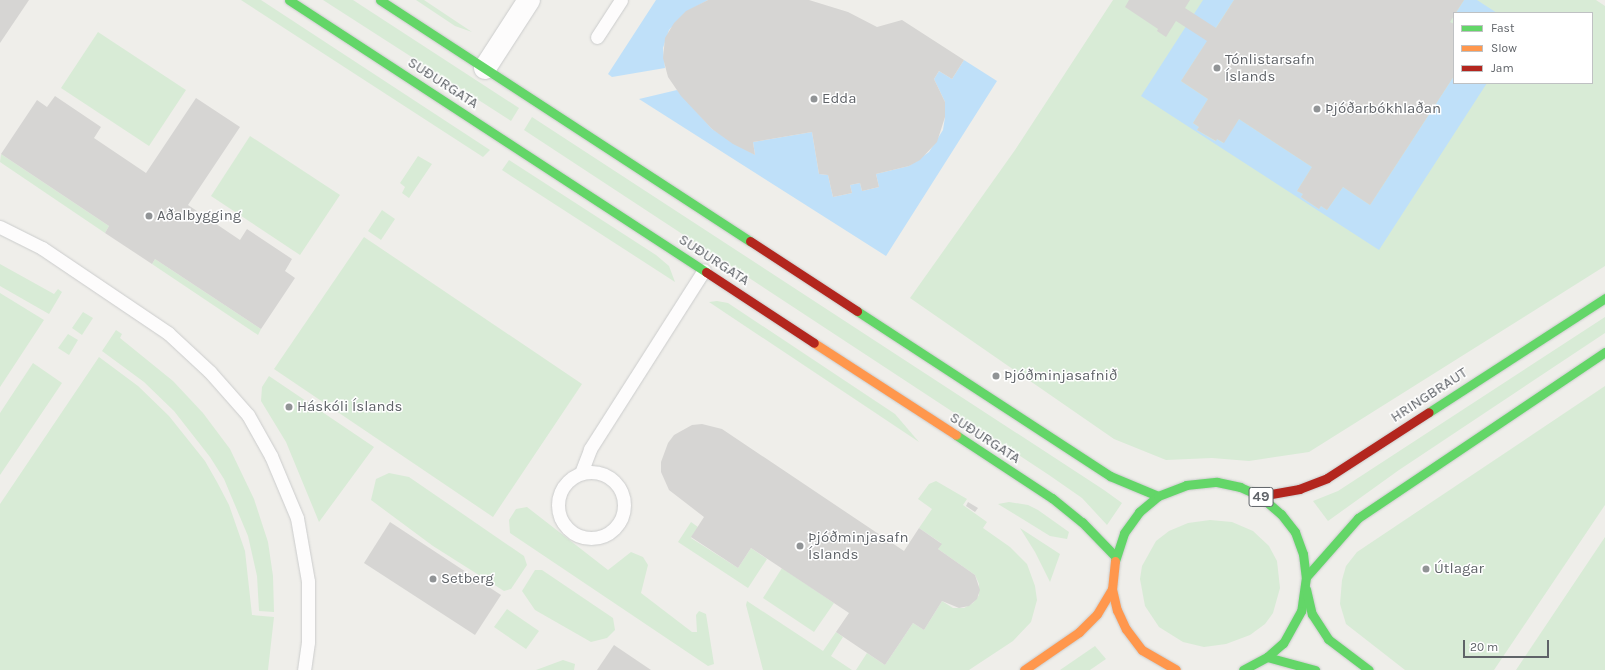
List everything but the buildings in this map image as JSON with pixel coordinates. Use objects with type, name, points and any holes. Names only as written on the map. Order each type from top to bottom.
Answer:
[{"type":"main road","name":"SUÐURGATA","points":[[288,0],[1052,498],[1082,522],[1115,556]]},
{"type":"main road","points":[[380,0],[1110,476],[1158,496]]},
{"type":"main road","name":"HRINGBRAUT","points":[[1260,496],[1299,489],[1327,478],[1605,298]]},
{"type":"main road","points":[[1306,577],[1358,518],[1605,352]]},
{"type":"main road","name":"49","points":[[1172,668],[1142,650],[1126,629],[1117,610],[1112,590],[1115,556],[1124,533],[1139,512],[1158,496],[1186,485],[1217,482],[1240,487],[1260,496],[1281,514],[1294,532],[1303,554],[1306,589],[1301,611],[1293,628],[1283,643],[1267,657],[1242,670]]},
{"type":"main road","points":[[1306,589],[1312,614],[1328,639],[1369,670]]},
{"type":"main road","name":"49","points":[[1024,670],[1079,632],[1097,614],[1112,590]]},
{"type":"main road","points":[[1267,657],[1315,670]]},
{"type":"main road","name":"49","points":[[1152,669],[1172,668]]},
{"type":"street","points":[[485,68],[529,0]]},
{"type":"lane","points":[[597,37],[621,0]]},
{"type":"lane","points":[[0,227],[42,248],[168,334],[210,372],[248,415],[271,456],[297,518],[308,581],[308,642],[304,670]]},
{"type":"lane","points":[[581,473],[592,472],[612,480],[623,498],[620,520],[605,535],[594,538],[573,533],[560,516],[559,495],[572,478],[581,473],[590,449],[704,270]]},
{"type":"green space","points":[[241,0],[261,0],[490,150],[483,157]]},
{"type":"green space","points":[[323,0],[353,0],[519,108],[511,121]]},
{"type":"green space","points":[[416,0],[424,0],[472,32],[455,26]]},
{"type":"green space","points":[[1113,0],[1596,0],[1605,6],[1605,266],[1309,452],[1249,461],[1212,458],[1166,460],[1114,439],[910,298],[1015,150]]},
{"type":"green space","points":[[98,32],[186,90],[149,146],[61,88]]},
{"type":"green space","points":[[532,117],[1122,503],[1107,525],[1082,498],[1049,475],[524,130]]},
{"type":"green space","points":[[250,136],[340,195],[300,255],[211,196]]},
{"type":"green space","points":[[1,154],[109,226],[105,233],[0,162]]},
{"type":"green space","points":[[418,156],[432,164],[409,198],[402,193],[405,187],[400,183]]},
{"type":"green space","points":[[509,160],[656,255],[669,266],[675,282],[502,170]]},
{"type":"green space","points":[[382,210],[395,219],[381,240],[368,231]]},
{"type":"green space","points":[[364,237],[582,384],[493,517],[274,369]]},
{"type":"green space","points":[[155,259],[261,329],[258,335],[152,264]]},
{"type":"green space","points":[[0,264],[54,294],[58,289],[62,292],[49,314],[0,286]]},
{"type":"green space","points":[[0,293],[44,320],[0,387]]},
{"type":"green space","points":[[717,301],[728,303],[895,414],[919,442],[709,302]]},
{"type":"green space","points":[[83,312],[93,318],[82,335],[72,328]]},
{"type":"green space","points":[[1605,317],[1605,333],[1399,470],[1328,521],[1313,501],[1338,491]]},
{"type":"green space","points":[[116,330],[122,334],[120,338],[173,381],[203,413],[230,449],[254,499],[268,542],[273,576],[274,612],[259,611],[257,576],[248,536],[224,479],[210,457],[174,411],[144,382],[102,351]]},
{"type":"green space","points":[[68,334],[78,340],[69,355],[58,348]]},
{"type":"green space","points":[[99,357],[138,386],[169,416],[205,461],[217,482],[229,505],[245,551],[252,615],[274,617],[268,670],[0,670],[0,504]]},
{"type":"green space","points":[[33,363],[62,383],[0,475],[0,413]]},
{"type":"green space","points":[[269,376],[374,447],[319,522],[286,442],[261,401],[262,387]]},
{"type":"green space","points":[[1605,386],[1605,505],[1494,670],[1405,670],[1346,624],[1340,604],[1342,580],[1346,566],[1357,552]]},
{"type":"green space","points":[[389,473],[409,477],[524,556],[527,565],[511,589],[504,591],[433,546],[371,500],[376,479]]},
{"type":"green space","points":[[936,481],[967,499],[963,505],[987,522],[983,528],[1010,547],[1027,564],[1035,586],[1037,600],[1031,622],[1013,641],[969,670],[856,670],[867,653],[885,665],[913,623],[924,630],[942,601],[953,608],[964,608],[973,603],[979,595],[979,584],[975,575],[938,549],[941,543],[919,528],[932,509],[918,499],[929,484]]},
{"type":"green space","points":[[1009,502],[1028,505],[1038,510],[1069,532],[1067,539],[1050,536],[998,504]]},
{"type":"green space","points":[[527,507],[608,570],[631,552],[643,557],[648,565],[641,593],[692,632],[697,632],[696,615],[699,611],[706,614],[714,664],[708,666],[510,533],[509,520],[516,509]]},
{"type":"green space","points":[[1210,520],[1232,522],[1253,531],[1269,546],[1277,561],[1280,588],[1273,613],[1265,624],[1250,635],[1226,644],[1204,647],[1183,642],[1159,627],[1145,606],[1140,579],[1142,566],[1156,541],[1169,531],[1188,523]]},
{"type":"green space","points":[[691,522],[698,527],[691,538],[738,568],[751,548],[767,559],[748,588],[678,542]]},
{"type":"green space","points":[[1020,528],[1060,554],[1050,582],[1035,552]]},
{"type":"green space","points":[[1605,537],[1605,670],[1516,670]]},
{"type":"green space","points":[[782,568],[834,603],[814,632],[763,598]]},
{"type":"green space","points":[[535,570],[542,570],[613,618],[615,630],[607,638],[591,642],[535,610],[522,591]]},
{"type":"green space","points":[[747,601],[823,651],[836,632],[843,637],[831,656],[852,670],[763,670],[746,605]]},
{"type":"green space","points":[[507,609],[539,631],[526,649],[494,627]]},
{"type":"green space","points":[[1095,646],[1106,659],[1090,670],[1060,670]]},
{"type":"green space","points":[[563,660],[575,664],[574,670],[536,670]]},
{"type":"water","points":[[656,0],[708,0],[686,12],[669,30],[663,48],[665,68],[612,77],[608,74]]},
{"type":"water","points":[[1203,0],[1234,0],[1181,81],[1208,99],[1193,123],[1199,127],[1197,130],[1215,141],[1217,139],[1223,143],[1239,119],[1312,167],[1297,191],[1303,194],[1301,197],[1319,209],[1321,206],[1327,210],[1343,187],[1370,205],[1453,78],[1453,84],[1486,84],[1379,250],[1141,96]]},
{"type":"water","points":[[1464,0],[1477,0],[1495,12],[1457,12]]},
{"type":"water","points":[[964,60],[997,81],[886,256],[639,99],[677,90],[712,129],[755,155],[753,142],[812,132],[819,174],[828,175],[833,197],[852,193],[850,185],[860,183],[862,191],[879,187],[876,174],[909,166],[929,152],[943,130],[945,117],[945,102],[934,79],[939,71],[952,79]]},
{"type":"traffic: fast","points":[[289,0],[706,272]]},
{"type":"traffic: fast","points":[[380,0],[750,241]]},
{"type":"traffic: fast","points":[[1429,412],[1605,298]]},
{"type":"traffic: fast","points":[[857,311],[1110,476],[1158,496]]},
{"type":"traffic: fast","points":[[1306,577],[1358,518],[1605,352]]},
{"type":"traffic: fast","points":[[956,435],[1052,498],[1082,522],[1115,556]]},
{"type":"traffic: fast","points":[[1115,561],[1124,533],[1139,512],[1158,496],[1186,485],[1217,482],[1240,487],[1260,496],[1281,514],[1295,532],[1303,554],[1306,577],[1301,611],[1283,643],[1267,657],[1243,670]]},
{"type":"traffic: fast","points":[[1306,589],[1312,614],[1328,639],[1369,670]]},
{"type":"traffic: fast","points":[[1267,657],[1315,670]]},
{"type":"traffic: slow","points":[[814,343],[956,435]]},
{"type":"traffic: slow","points":[[1115,561],[1112,589],[1117,610],[1126,629],[1142,650],[1176,670]]},
{"type":"traffic: slow","points":[[1024,670],[1079,632],[1097,614],[1112,589]]},
{"type":"traffic: jam","points":[[750,241],[857,311]]},
{"type":"traffic: jam","points":[[706,272],[814,343]]},
{"type":"traffic: jam","points":[[1260,496],[1299,489],[1327,478],[1429,412]]},
{"type":"place","name":"Tónlistarsafn Íslands","points":[[1217,68]]},
{"type":"place","name":"Edda","points":[[814,99]]},
{"type":"place","name":"Þjóðarbókhlaðan","points":[[1317,109]]},
{"type":"place","name":"Aðalbygging","points":[[149,216]]},
{"type":"place","name":"Þjóðminjasafnið","points":[[996,376]]},
{"type":"place","name":"Háskóli Íslands","points":[[289,407]]},
{"type":"place","name":"Þjóðminjasafn Íslands","points":[[800,546]]},
{"type":"place","name":"Útlagar","points":[[1426,569]]},
{"type":"place","name":"Setberg","points":[[433,579]]}]
